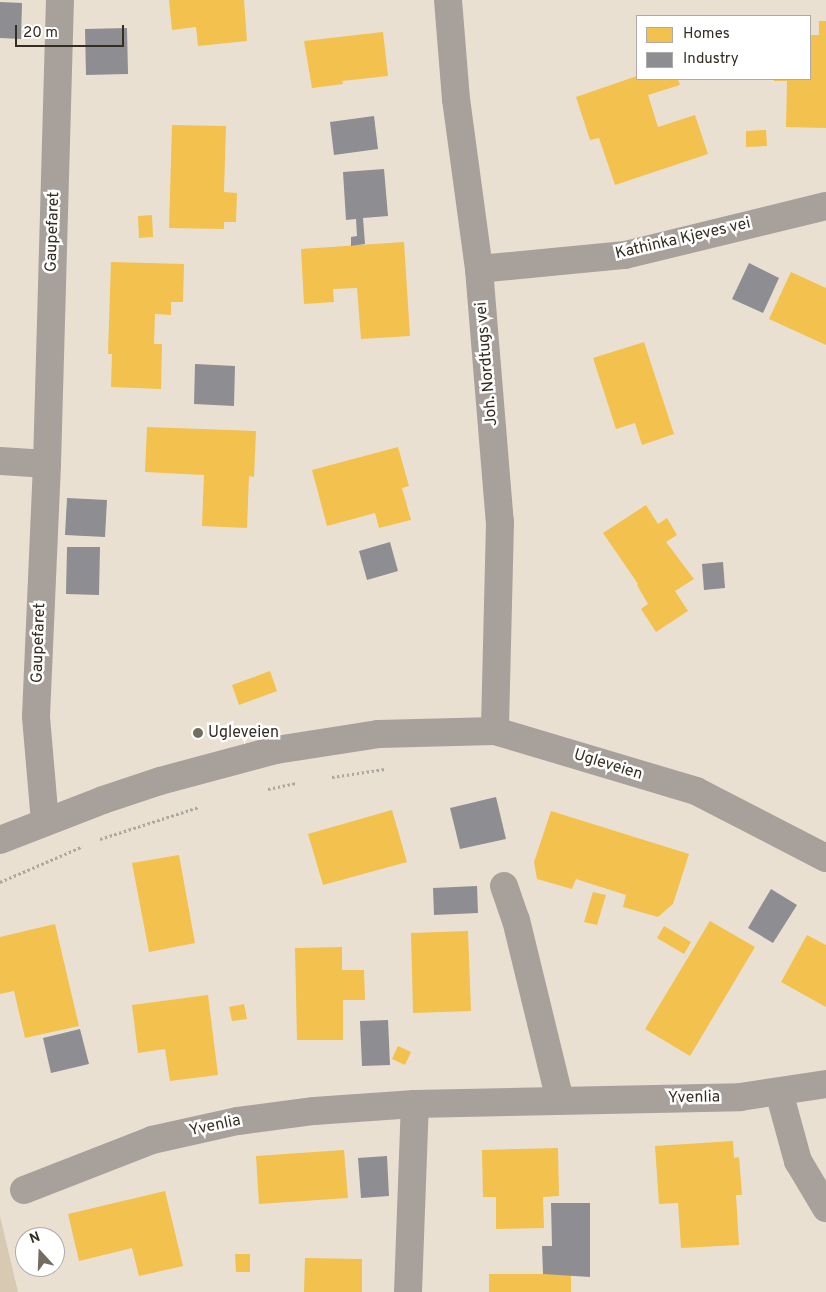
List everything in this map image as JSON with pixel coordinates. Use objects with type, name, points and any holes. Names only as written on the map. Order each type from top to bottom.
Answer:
[{"type":"street","name":"Gaupefaret","points":[[45,822],[36,716],[47,464],[60,0]]},
{"type":"street","name":"Joh. Nordtugs vei","points":[[448,0],[456,100],[478,268],[500,522],[495,730]]},
{"type":"street","name":"Kathinka Kjeves vei","points":[[478,268],[625,255],[826,206]]},
{"type":"street","points":[[0,461],[47,464]]},
{"type":"street","name":"Ugleveien","points":[[0,840],[160,781],[276,750],[378,734],[495,730],[696,792],[826,858]]},
{"type":"street","points":[[504,886],[516,920],[560,1101]]},
{"type":"street","name":"Yvenlia","points":[[24,1190],[152,1140],[238,1121],[314,1111],[415,1104],[740,1097],[826,1084]]},
{"type":"street","points":[[779,1092],[798,1161],[826,1208]]},
{"type":"street","points":[[408,1292],[415,1104]]},
{"type":"path","points":[[331,777],[386,769]]},
{"type":"path","points":[[267,789],[303,782]]},
{"type":"path","points":[[93,841],[203,806]]},
{"type":"path","points":[[0,882],[85,845]]},
{"type":"shaded area","points":[[0,1216],[18,1292],[0,1292]]},
{"type":"building: Homes","points":[[169,0],[244,0],[247,41],[198,46],[196,27],[172,30]]},
{"type":"building: Homes","points":[[819,21],[826,21],[826,128],[786,127],[787,81],[774,80],[811,80],[811,35],[819,35]]},
{"type":"building: Homes","points":[[383,32],[388,76],[342,81],[343,84],[312,88],[304,41]]},
{"type":"building: Homes","points":[[636,76],[636,80],[678,80],[680,85],[648,95],[658,127],[695,115],[708,154],[615,185],[599,138],[590,140],[576,97]]},
{"type":"building: Homes","points":[[172,125],[226,126],[224,192],[237,193],[236,222],[224,222],[224,229],[169,228]]},
{"type":"building: Homes","points":[[766,130],[767,146],[746,147],[746,131]]},
{"type":"building: Homes","points":[[152,215],[153,237],[139,238],[138,216]]},
{"type":"building: Homes","points":[[404,242],[410,336],[361,339],[357,288],[333,289],[334,302],[304,304],[301,249]]},
{"type":"building: Homes","points":[[111,262],[184,264],[183,302],[171,302],[171,315],[155,314],[154,344],[162,344],[161,389],[111,387],[112,354],[108,354]]},
{"type":"building: Homes","points":[[791,272],[826,288],[826,345],[769,319]]},
{"type":"building: Homes","points":[[644,342],[674,434],[642,445],[635,423],[616,429],[593,358]]},
{"type":"building: Homes","points":[[147,427],[256,431],[254,477],[249,476],[247,528],[202,526],[204,475],[145,472]]},
{"type":"building: Homes","points":[[398,447],[409,486],[402,488],[411,520],[379,528],[375,513],[327,526],[312,470]]},
{"type":"building: Homes","points":[[646,505],[658,524],[667,518],[677,535],[666,542],[694,579],[675,591],[688,611],[656,632],[641,609],[648,604],[638,584],[603,533]]},
{"type":"building: Homes","points":[[270,671],[277,691],[239,705],[232,685]]},
{"type":"building: Homes","points":[[392,810],[407,862],[323,885],[308,834]]},
{"type":"building: Homes","points":[[551,811],[689,854],[673,904],[658,917],[623,907],[626,895],[576,879],[572,889],[537,879],[534,862]]},
{"type":"building: Homes","points":[[179,855],[195,943],[149,952],[132,863]]},
{"type":"building: Homes","points":[[593,892],[606,895],[597,925],[584,922]]},
{"type":"building: Homes","points":[[710,921],[755,947],[690,1056],[645,1029]]},
{"type":"building: Homes","points":[[55,924],[79,1026],[25,1038],[14,991],[0,994],[0,937]]},
{"type":"building: Homes","points":[[664,926],[691,942],[684,954],[657,938]]},
{"type":"building: Homes","points":[[468,931],[471,1011],[413,1013],[411,933]]},
{"type":"building: Homes","points":[[807,935],[826,945],[826,1007],[781,982]]},
{"type":"building: Homes","points":[[342,947],[342,970],[364,970],[365,1000],[343,1000],[343,1040],[297,1040],[295,948]]},
{"type":"building: Homes","points":[[208,995],[218,1075],[170,1081],[165,1049],[138,1053],[132,1005]]},
{"type":"building: Homes","points":[[244,1004],[247,1019],[232,1021],[229,1007]]},
{"type":"building: Homes","points":[[398,1046],[411,1052],[405,1065],[392,1059]]},
{"type":"building: Homes","points":[[733,1141],[734,1158],[739,1157],[742,1195],[736,1195],[739,1245],[681,1248],[678,1203],[659,1204],[655,1146]]},
{"type":"building: Homes","points":[[558,1148],[559,1196],[543,1197],[544,1228],[496,1229],[496,1197],[483,1197],[482,1150]]},
{"type":"building: Homes","points":[[344,1150],[348,1198],[259,1204],[256,1156]]},
{"type":"building: Homes","points":[[165,1191],[183,1266],[139,1276],[132,1248],[79,1261],[68,1214]]},
{"type":"building: Homes","points":[[235,1254],[250,1254],[250,1272],[236,1272]]},
{"type":"building: Homes","points":[[305,1258],[362,1259],[362,1292],[304,1292]]},
{"type":"building: Homes","points":[[489,1274],[571,1274],[571,1292],[489,1292]]},
{"type":"building: Industry","points":[[0,2],[22,3],[21,39],[0,38]]},
{"type":"building: Industry","points":[[127,28],[128,74],[86,75],[85,29]]},
{"type":"building: Industry","points":[[374,116],[378,149],[334,155],[330,122]]},
{"type":"building: Industry","points":[[384,169],[388,216],[363,218],[365,244],[351,246],[351,237],[357,236],[356,219],[346,220],[343,172]]},
{"type":"building: Industry","points":[[749,263],[779,278],[763,313],[732,299]]},
{"type":"building: Industry","points":[[195,364],[235,366],[234,406],[194,404]]},
{"type":"building: Industry","points":[[67,498],[107,500],[105,537],[65,535]]},
{"type":"building: Industry","points":[[390,542],[398,571],[367,580],[359,551]]},
{"type":"building: Industry","points":[[67,547],[100,547],[99,595],[66,594]]},
{"type":"building: Industry","points":[[723,562],[725,588],[704,590],[702,564]]},
{"type":"building: Industry","points":[[496,797],[506,839],[460,849],[450,808]]},
{"type":"building: Industry","points":[[477,886],[478,913],[434,915],[433,888]]},
{"type":"building: Industry","points":[[771,889],[797,905],[773,943],[748,928]]},
{"type":"building: Industry","points":[[388,1020],[390,1065],[362,1066],[360,1021]]},
{"type":"building: Industry","points":[[80,1029],[89,1064],[51,1073],[43,1038]]},
{"type":"building: Industry","points":[[387,1156],[389,1196],[361,1198],[358,1158]]},
{"type":"building: Industry","points":[[551,1203],[590,1203],[590,1277],[543,1274],[542,1246],[552,1246]]},
{"type":"place","name":"Ugleveien","points":[[198,733]]}]
